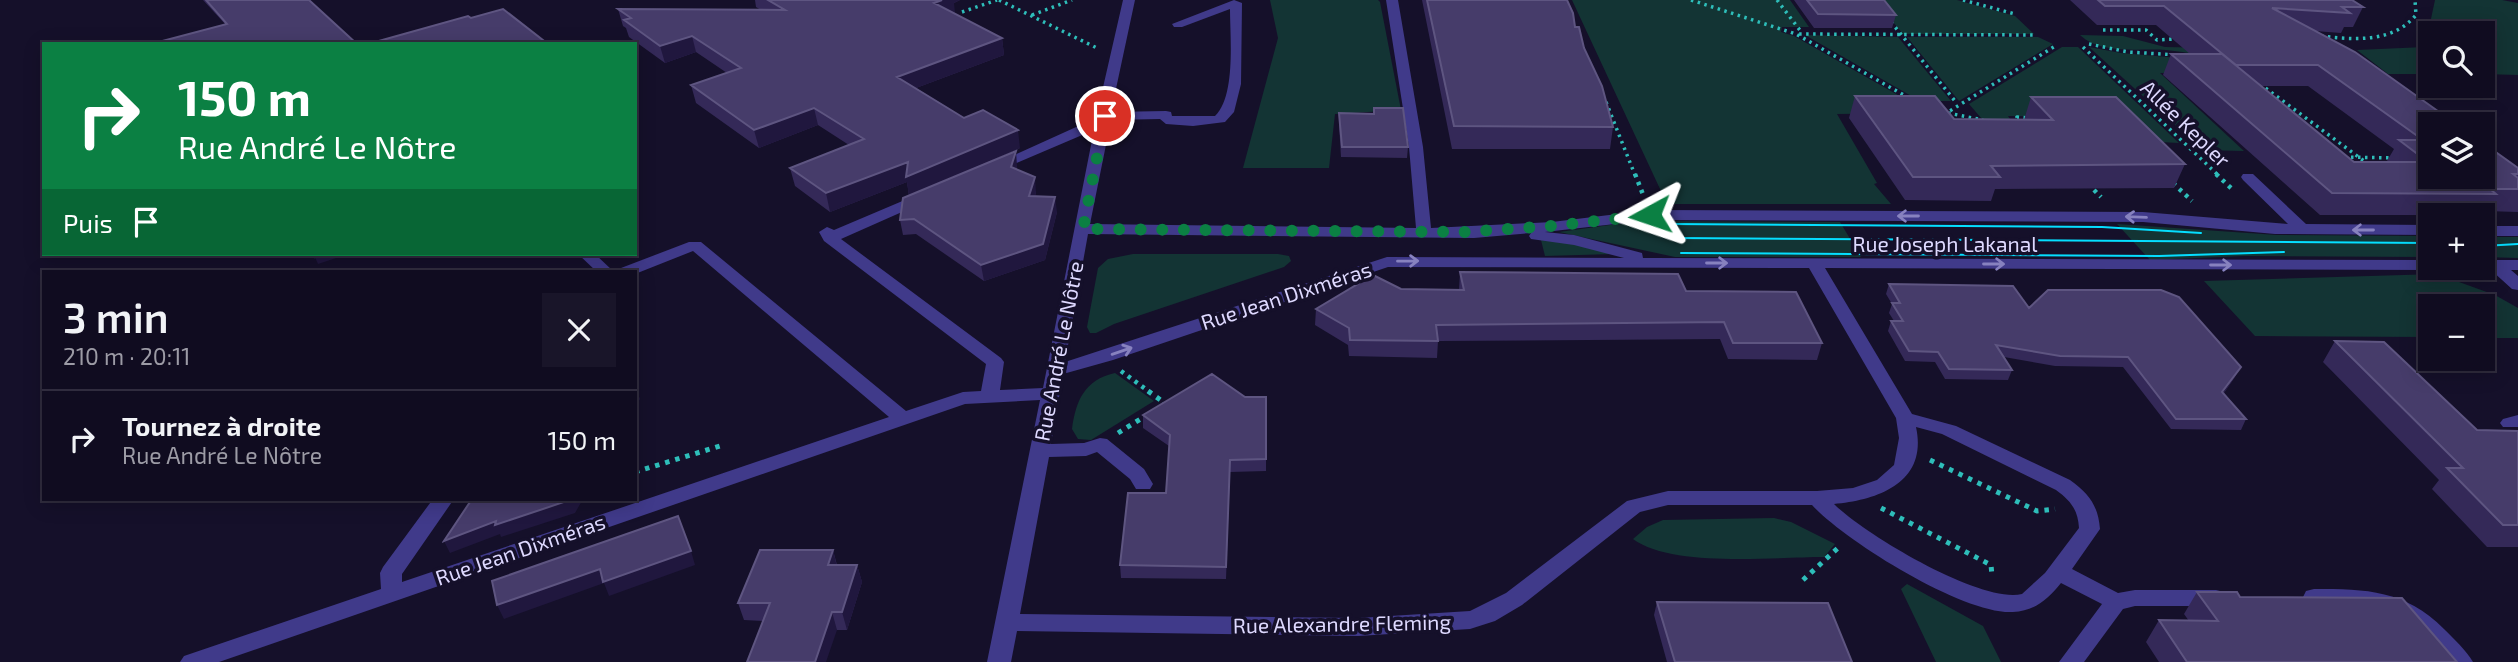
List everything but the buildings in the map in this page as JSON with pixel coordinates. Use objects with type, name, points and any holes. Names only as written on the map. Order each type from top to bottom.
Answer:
[{"type":"street","name":"Rue André Le Nôtre","points":[[999,662],[1078,245],[1129,0]]},
{"type":"street","points":[[1392,0],[1416,147],[1424,232]]},
{"type":"street","points":[[979,174],[1104,118],[1219,120],[1228,114],[1234,97],[1233,1],[1178,23]]},
{"type":"street","points":[[2248,177],[2303,230]]},
{"type":"street","points":[[941,190],[828,235],[995,362],[990,396]]},
{"type":"street","name":"Rue Joseph Lakanal","points":[[1463,232],[1650,215],[2130,217],[2303,230],[2418,230]]},
{"type":"street","name":"Rue Joseph Lakanal","points":[[1083,229],[1463,232],[1563,238],[1618,250],[1649,262],[2418,265]]},
{"type":"street","points":[[2495,231],[2518,231]]},
{"type":"street","points":[[630,270],[695,245],[902,418]]},
{"type":"street","points":[[588,256],[604,270]]},
{"type":"street","name":"Rue Jean Dixméras","points":[[1056,370],[1107,356],[1387,262],[1649,262]]},
{"type":"street","name":"Rue Alexandre Fleming","points":[[1007,622],[1358,627],[1470,620],[1488,615],[1514,599],[1619,514],[1634,506],[1668,498],[1817,498],[1870,491],[1895,477],[1907,457],[1909,438],[1905,418],[1814,264]]},
{"type":"street","points":[[2495,265],[2518,265]]},
{"type":"street","points":[[2495,269],[2518,285]]},
{"type":"street","name":"Rue Jean Dixméras","points":[[191,662],[963,398],[1052,393]]},
{"type":"street","points":[[1817,498],[1833,514],[1873,543],[1984,600],[2010,604],[2032,600],[2090,529],[2088,511],[2074,493],[2052,479],[1949,430],[1905,418]]},
{"type":"street","points":[[1040,451],[1086,449],[1100,444],[1137,474],[1143,484]]},
{"type":"street","points":[[392,593],[391,573],[443,501]]},
{"type":"street","points":[[2057,571],[2116,602],[2135,598],[2244,598]]},
{"type":"street","points":[[2298,597],[2366,597],[2397,606],[2424,622],[2462,662]]},
{"type":"street","points":[[2071,662],[2116,602]]},
{"type":"path","points":[[962,12],[998,0],[1106,53]]},
{"type":"path","points":[[1031,15],[1072,0]]},
{"type":"path","points":[[1691,0],[1796,34],[1919,104]]},
{"type":"path","points":[[1777,0],[1802,34]]},
{"type":"path","points":[[1963,0],[2015,14]]},
{"type":"path","points":[[2318,35],[2345,40],[2389,33],[2408,25],[2416,15],[2415,0]]},
{"type":"path","points":[[1887,18],[1955,101]]},
{"type":"path","points":[[2103,30],[2146,30],[2157,40],[2178,40]]},
{"type":"path","points":[[1796,34],[2036,35]]},
{"type":"path","points":[[2339,44],[2345,40]]},
{"type":"path","points":[[2089,44],[2128,52],[2188,56]]},
{"type":"path","points":[[1941,122],[1948,111],[2057,45]]},
{"type":"path","name":"Allée Kepler","points":[[2083,47],[2231,189]]},
{"type":"path","points":[[2255,80],[2370,166]]},
{"type":"path","points":[[1605,100],[1650,215]]},
{"type":"path","points":[[1939,109],[1984,121],[1996,121]]},
{"type":"path","points":[[2007,121],[2029,118]]},
{"type":"path","points":[[2332,158],[2407,158]]},
{"type":"path","points":[[2164,175],[2196,205]]},
{"type":"path","points":[[1100,444],[1166,404],[1115,367]]},
{"type":"path","points":[[637,471],[720,446]]},
{"type":"path","points":[[1930,460],[2037,510],[2060,508]]},
{"type":"path","points":[[1881,508],[1991,565],[1994,586]]},
{"type":"path","points":[[1803,580],[1843,544]]},
{"type":"green space","points":[[1270,0],[1380,2],[1401,110],[1335,114],[1329,168],[1243,168],[1278,38]]},
{"type":"green space","points":[[1572,0],[1790,0],[1809,27],[1782,27],[1781,32],[1794,36],[1919,107],[1924,113],[1837,114],[1877,183],[1874,184],[1891,204],[1667,204]]},
{"type":"green space","points":[[1875,0],[1957,0],[2015,16],[2034,34],[1903,34]]},
{"type":"green space","points":[[2435,0],[2502,0],[2518,3],[2518,75],[2495,74],[2495,21],[2431,21]]},
{"type":"green space","points":[[1805,35],[1898,37],[1951,101],[1920,101]]},
{"type":"green space","points":[[2080,35],[2123,36],[2165,47],[2216,48],[2232,61],[2166,50],[2109,48],[2099,46]]},
{"type":"green space","points":[[1907,37],[2038,37],[2053,44],[1959,101]]},
{"type":"green space","points":[[2062,47],[2078,47],[2179,143],[2160,142],[2133,117],[2008,116],[2010,119],[1982,119],[1969,104]]},
{"type":"green space","points":[[2089,47],[2121,53],[2191,59],[2238,72],[2160,73],[2244,151],[2202,150]]},
{"type":"green space","points":[[2418,47],[2418,74],[2388,74],[2357,50]]},
{"type":"green space","points":[[1639,221],[1840,222],[1861,257],[1675,257],[1559,232]]},
{"type":"green space","points":[[2117,224],[2277,235],[2418,236],[2418,257],[2244,256],[2150,260]]},
{"type":"green space","points":[[2495,237],[2518,237],[2518,258],[2495,257]]},
{"type":"green space","points":[[1541,240],[1567,242],[1614,254],[1545,256]]},
{"type":"green space","points":[[1133,254],[1278,254],[1289,256],[1291,261],[1284,267],[1090,333],[1087,327],[1098,268],[1108,259]]},
{"type":"green space","points":[[2418,275],[2418,280],[2454,280],[2492,294],[2418,294],[2418,337],[2255,336],[2204,281]]},
{"type":"green space","points":[[2495,295],[2518,308],[2518,338],[2495,338]]},
{"type":"green space","points":[[1115,373],[1154,401],[1091,440],[1078,439],[1072,429],[1083,393],[1104,376]]},
{"type":"green space","points":[[1774,518],[1791,522],[1835,544],[1824,557],[1724,559],[1672,554],[1650,548],[1633,539],[1647,527],[1663,520]]},
{"type":"green space","points":[[1907,584],[1983,626],[2001,662],[1936,662],[1901,589]]},
{"type":"tram line","points":[[1669,224],[2102,227],[2201,233]]},
{"type":"tram line","points":[[1675,238],[2418,243]]},
{"type":"tram line","points":[[2495,245],[2518,244]]},
{"type":"tram line","points":[[1681,253],[2159,256],[2284,252]]},
{"type":"route","points":[[1105,116],[1083,229],[1463,232],[1650,215]]}]
